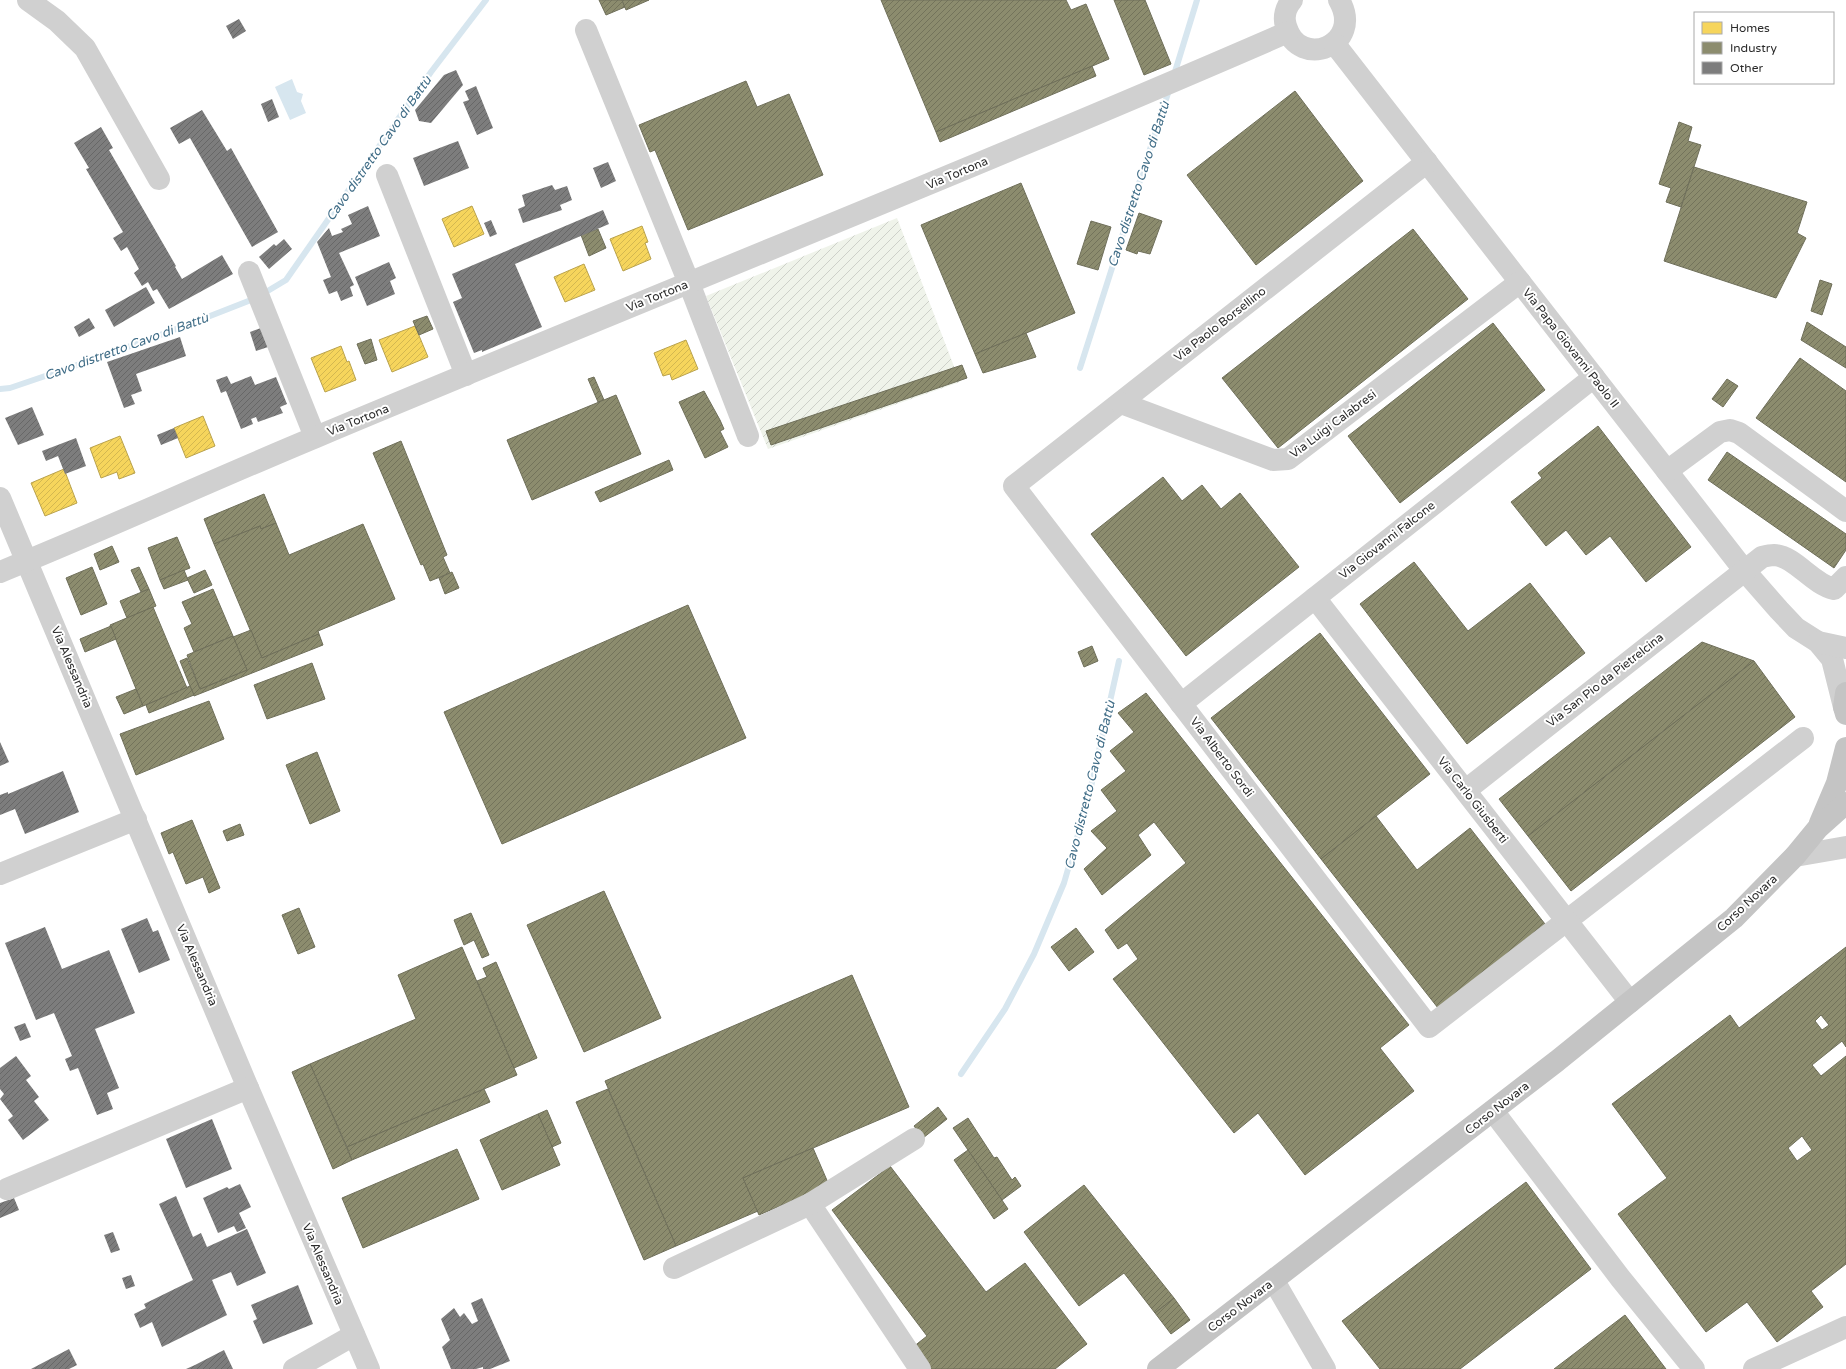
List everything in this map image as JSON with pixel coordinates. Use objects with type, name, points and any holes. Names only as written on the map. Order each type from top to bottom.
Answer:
[{"type":"main road","name":"Corso Novara","points":[[1818,828],[1837,783],[1846,748]]},
{"type":"main road","name":"Corso Novara","points":[[1158,1369],[1493,1111],[1734,918],[1795,856],[1818,828],[1846,803]]},
{"type":"street","points":[[28,0],[57,21],[85,48],[159,179]]},
{"type":"street","points":[[1292,0],[1286,13],[1285,22],[1288,32],[1292,40],[1308,49],[1326,48],[1341,36],[1345,27],[1345,3]]},
{"type":"street","points":[[586,30],[689,283],[748,436]]},
{"type":"street","name":"Via Tortona","points":[[0,572],[315,437],[1171,83],[1288,32]]},
{"type":"street","name":"Via Papa Giovanni Paolo II","points":[[1334,43],[1744,570],[1796,628],[1818,642],[1832,660],[1845,705]]},
{"type":"street","name":"Via Paolo Borsellino","points":[[1014,486],[1427,162]]},
{"type":"street","points":[[387,176],[466,375]]},
{"type":"street","points":[[249,272],[315,437]]},
{"type":"street","name":"Via Luigi Calabresi","points":[[1121,403],[1273,460],[1288,459],[1520,282]]},
{"type":"street","name":"Via Giovanni Falcone","points":[[1181,704],[1594,378]]},
{"type":"street","points":[[1666,471],[1720,432],[1730,430],[1739,433],[1846,511]]},
{"type":"street","name":"Via Alberto Sordi","points":[[1014,486],[1429,1028],[1566,921]]},
{"type":"street","name":"Via Alessandria","points":[[0,498],[248,1088],[369,1369]]},
{"type":"street","name":"Via San Pio da Pietrelcina","points":[[1466,790],[1762,557],[1775,555],[1789,561],[1823,586],[1834,589],[1846,577]]},
{"type":"street","name":"Via Carlo Giusberti","points":[[1315,598],[1630,1002]]},
{"type":"street","name":"Via Papa Giovanni Paolo II","points":[[1818,642],[1846,648]]},
{"type":"street","points":[[1566,921],[1803,738]]},
{"type":"street","points":[[0,874],[136,819]]},
{"type":"street","points":[[1795,856],[1846,847]]},
{"type":"street","points":[[7,1188],[248,1088]]},
{"type":"street","points":[[1493,1111],[1621,1279],[1694,1369]]},
{"type":"street","points":[[674,1268],[810,1204],[914,1139]]},
{"type":"street","points":[[810,1204],[920,1369]]},
{"type":"street","points":[[1274,1281],[1325,1369]]},
{"type":"street","points":[[1754,1369],[1846,1327]]},
{"type":"street","points":[[294,1369],[354,1335]]},
{"type":"shaded area","points":[[292,79],[297,92],[303,94],[301,101],[306,113],[290,120],[275,87]]},
{"type":"shaded area","points":[[897,218],[960,382],[768,449],[706,296]]},
{"type":"building: Homes","points":[[472,206],[484,234],[454,247],[442,219]]},
{"type":"building: Homes","points":[[642,226],[648,242],[645,243],[651,259],[623,271],[610,239]]},
{"type":"building: Homes","points":[[584,264],[595,290],[565,302],[554,277]]},
{"type":"building: Homes","points":[[415,326],[428,357],[392,372],[379,340]]},
{"type":"building: Homes","points":[[686,340],[698,369],[672,380],[670,374],[663,376],[654,353]]},
{"type":"building: Homes","points":[[341,346],[347,362],[349,361],[356,380],[325,392],[311,358]]},
{"type":"building: Homes","points":[[203,416],[215,446],[186,458],[174,428]]},
{"type":"building: Homes","points":[[120,436],[135,473],[119,479],[117,472],[101,478],[90,448]]},
{"type":"building: Homes","points":[[64,469],[77,503],[45,516],[31,483]]},
{"type":"building: Industry","points":[[599,0],[622,0],[625,7],[606,15]]},
{"type":"building: Industry","points":[[622,0],[649,0],[626,10]]},
{"type":"building: Industry","points":[[881,0],[1066,0],[1071,10],[1086,4],[1109,59],[936,132]]},
{"type":"building: Industry","points":[[1114,0],[1145,0],[1171,64],[1144,75]]},
{"type":"building: Industry","points":[[1092,66],[1096,76],[940,142],[936,132]]},
{"type":"building: Industry","points":[[746,81],[757,107],[789,94],[823,175],[688,230],[655,150],[650,152],[639,125]]},
{"type":"building: Industry","points":[[1295,91],[1363,181],[1256,265],[1187,175]]},
{"type":"building: Industry","points":[[1679,122],[1692,127],[1688,141],[1701,145],[1681,207],[1666,202],[1671,188],[1659,184]]},
{"type":"building: Industry","points":[[1694,167],[1807,202],[1797,233],[1806,238],[1776,298],[1664,261]]},
{"type":"building: Industry","points":[[1021,183],[1075,313],[975,354],[921,225]]},
{"type":"building: Industry","points":[[1139,213],[1162,221],[1150,254],[1138,251],[1137,254],[1126,250]]},
{"type":"building: Industry","points":[[1091,221],[1111,227],[1098,270],[1077,264]]},
{"type":"building: Industry","points":[[598,229],[606,248],[589,256],[581,235]]},
{"type":"building: Industry","points":[[1413,229],[1468,299],[1278,448],[1222,378]]},
{"type":"building: Industry","points":[[1820,280],[1832,284],[1822,315],[1811,311]]},
{"type":"building: Industry","points":[[427,316],[433,329],[419,335],[413,321]]},
{"type":"building: Industry","points":[[1807,322],[1846,347],[1846,368],[1801,340]]},
{"type":"building: Industry","points":[[1493,323],[1545,390],[1400,503],[1348,436]]},
{"type":"building: Industry","points":[[1026,333],[1036,357],[983,373],[975,354]]},
{"type":"building: Industry","points":[[371,339],[377,360],[365,364],[357,344]]},
{"type":"building: Industry","points":[[1800,358],[1846,391],[1846,482],[1756,418]]},
{"type":"building: Industry","points":[[962,365],[967,378],[771,445],[766,431]]},
{"type":"building: Industry","points":[[594,377],[604,400],[598,402],[588,379]]},
{"type":"building: Industry","points":[[1727,379],[1738,386],[1723,407],[1712,399]]},
{"type":"building: Industry","points":[[704,391],[724,429],[720,431],[728,447],[705,458],[679,402]]},
{"type":"building: Industry","points":[[616,395],[641,454],[532,500],[507,440]]},
{"type":"building: Industry","points":[[1598,426],[1691,547],[1646,582],[1610,536],[1586,555],[1566,530],[1546,546],[1511,502],[1542,478],[1538,473]]},
{"type":"building: Industry","points":[[401,441],[447,555],[443,557],[450,573],[430,581],[423,564],[421,565],[373,453]]},
{"type":"building: Industry","points":[[1727,452],[1846,534],[1846,550],[1834,568],[1708,480]]},
{"type":"building: Industry","points":[[669,460],[673,470],[600,502],[595,492]]},
{"type":"building: Industry","points":[[1163,477],[1182,501],[1202,485],[1221,509],[1240,493],[1299,567],[1186,656],[1091,534]]},
{"type":"building: Industry","points":[[264,494],[276,523],[261,529],[260,526],[214,544],[204,519]]},
{"type":"building: Industry","points":[[276,523],[289,555],[363,524],[395,599],[318,631],[319,634],[262,658],[214,544],[260,526],[261,529]]},
{"type":"building: Industry","points":[[177,537],[190,568],[160,580],[148,548]]},
{"type":"building: Industry","points":[[112,546],[119,562],[100,570],[94,554]]},
{"type":"building: Industry","points":[[1414,562],[1468,631],[1530,583],[1585,653],[1467,744],[1360,604]]},
{"type":"building: Industry","points":[[92,567],[107,604],[81,615],[66,578]]},
{"type":"building: Industry","points":[[139,567],[149,589],[141,592],[131,570]]},
{"type":"building: Industry","points":[[184,570],[188,580],[164,589],[160,580]]},
{"type":"building: Industry","points":[[205,570],[212,585],[194,593],[187,578]]},
{"type":"building: Industry","points":[[452,572],[459,588],[445,594],[439,578]]},
{"type":"building: Industry","points":[[149,589],[156,606],[127,618],[120,601]]},
{"type":"building: Industry","points":[[213,589],[233,636],[194,652],[184,628],[192,624],[182,602]]},
{"type":"building: Industry","points":[[688,605],[746,738],[502,844],[444,712]]},
{"type":"building: Industry","points":[[153,607],[187,688],[143,706],[110,625]]},
{"type":"building: Industry","points":[[111,626],[116,639],[85,652],[80,639]]},
{"type":"building: Industry","points":[[251,630],[262,658],[319,634],[323,645],[194,696],[180,661],[187,658],[200,689],[247,670],[233,637]]},
{"type":"building: Industry","points":[[1320,633],[1430,774],[1321,859],[1211,718]]},
{"type":"building: Industry","points":[[233,636],[247,670],[200,689],[187,655]]},
{"type":"building: Industry","points":[[1702,642],[1754,661],[1528,836],[1499,799]]},
{"type":"building: Industry","points":[[1092,646],[1098,661],[1084,667],[1078,652]]},
{"type":"building: Industry","points":[[1754,661],[1795,717],[1571,891],[1528,836]]},
{"type":"building: Industry","points":[[312,663],[325,699],[267,719],[254,685]]},
{"type":"building: Industry","points":[[190,686],[194,695],[149,713],[146,705]]},
{"type":"building: Industry","points":[[136,689],[143,706],[124,714],[116,697]]},
{"type":"building: Industry","points":[[1146,693],[1409,1025],[1380,1048],[1414,1091],[1305,1175],[1258,1113],[1234,1133],[1113,979],[1138,959],[1127,943],[1118,949],[1105,930],[1186,863],[1154,822],[1138,835],[1151,855],[1102,895],[1084,869],[1107,848],[1091,831],[1117,811],[1101,790],[1126,771],[1110,751],[1134,732],[1118,713]]},
{"type":"building: Industry","points":[[209,701],[224,739],[136,775],[120,734]]},
{"type":"building: Industry","points":[[317,752],[340,811],[310,824],[286,765]]},
{"type":"building: Industry","points":[[1376,816],[1417,870],[1470,828],[1545,924],[1438,1008],[1321,859]]},
{"type":"building: Industry","points":[[192,820],[220,888],[209,893],[203,877],[186,884],[173,852],[169,854],[161,833]]},
{"type":"building: Industry","points":[[240,824],[244,835],[227,841],[223,831]]},
{"type":"building: Industry","points":[[604,891],[661,1018],[584,1052],[527,925]]},
{"type":"building: Industry","points":[[299,908],[315,947],[298,954],[282,915]]},
{"type":"building: Industry","points":[[471,913],[489,955],[482,958],[474,940],[464,945],[454,920]]},
{"type":"building: Industry","points":[[1076,928],[1094,952],[1069,971],[1051,947]]},
{"type":"building: Industry","points":[[462,947],[517,1075],[347,1147],[310,1064],[416,1019],[398,975]]},
{"type":"building: Industry","points":[[1846,947],[1846,1047],[1842,1041],[1812,1065],[1821,1076],[1846,1056],[1846,1264],[1811,1291],[1823,1307],[1777,1342],[1747,1302],[1706,1332],[1618,1214],[1667,1178],[1612,1104],[1730,1015],[1739,1028]],"holes":[[[1821,1015],[1829,1025],[1822,1030],[1815,1021]],[[1802,1136],[1812,1150],[1797,1161],[1788,1148]]]},
{"type":"building: Industry","points":[[496,962],[537,1058],[514,1068],[477,981],[487,977],[483,968]]},
{"type":"building: Industry","points":[[852,975],[909,1107],[743,1178],[758,1211],[676,1246],[605,1081]]},
{"type":"building: Industry","points":[[310,1064],[352,1160],[333,1169],[292,1072]]},
{"type":"building: Industry","points":[[484,1089],[490,1102],[352,1160],[347,1147]]},
{"type":"building: Industry","points":[[608,1089],[676,1246],[644,1260],[576,1102]]},
{"type":"building: Industry","points":[[938,1107],[947,1119],[923,1138],[914,1126]]},
{"type":"building: Industry","points":[[547,1110],[561,1143],[552,1147],[538,1114]]},
{"type":"building: Industry","points":[[538,1114],[560,1165],[502,1190],[480,1140]]},
{"type":"building: Industry","points":[[968,1118],[994,1158],[997,1157],[1012,1180],[1015,1177],[1021,1186],[1002,1200],[953,1128]]},
{"type":"building: Industry","points":[[813,1148],[829,1185],[759,1215],[743,1178]]},
{"type":"building: Industry","points":[[457,1149],[479,1199],[363,1248],[342,1198]]},
{"type":"building: Industry","points":[[968,1150],[1008,1209],[994,1219],[954,1160]]},
{"type":"building: Industry","points":[[890,1166],[986,1292],[1025,1263],[1087,1344],[1055,1369],[922,1369],[908,1351],[927,1336],[832,1210]]},
{"type":"building: Industry","points":[[1526,1182],[1591,1269],[1460,1369],[1380,1369],[1342,1321]]},
{"type":"building: Industry","points":[[1084,1185],[1174,1298],[1155,1313],[1124,1273],[1079,1306],[1024,1232]]},
{"type":"building: Industry","points":[[1174,1298],[1190,1320],[1171,1334],[1155,1313]]},
{"type":"building: Industry","points":[[1625,1315],[1666,1369],[1554,1369]]},
{"type":"building: Other","points":[[239,19],[246,31],[233,39],[226,26]]},
{"type":"building: Other","points":[[456,70],[463,85],[431,123],[419,121],[415,110],[444,75]]},
{"type":"building: Other","points":[[476,86],[493,128],[477,135],[463,102],[469,100],[465,91]]},
{"type":"building: Other","points":[[272,99],[279,117],[268,122],[261,104]]},
{"type":"building: Other","points":[[202,110],[227,151],[231,148],[278,232],[252,247],[190,138],[179,144],[170,128]]},
{"type":"building: Other","points":[[101,127],[113,148],[109,150],[182,279],[222,255],[233,274],[169,309],[157,289],[153,291],[148,282],[142,286],[134,273],[139,269],[127,247],[121,251],[113,238],[123,232],[86,169],[89,168],[74,143]]},
{"type":"building: Other","points":[[458,141],[469,168],[424,186],[413,158]]},
{"type":"building: Other","points":[[608,162],[616,181],[601,188],[593,168]]},
{"type":"building: Other","points":[[552,185],[555,190],[567,186],[572,200],[560,205],[562,210],[523,223],[518,209],[525,206],[522,195]]},
{"type":"building: Other","points":[[368,206],[380,236],[339,253],[354,285],[350,287],[353,296],[341,301],[337,291],[329,294],[323,280],[331,277],[317,242],[329,228],[332,236],[343,232],[341,229],[352,224],[348,215]]},
{"type":"building: Other","points":[[603,210],[609,224],[515,264],[542,327],[482,352],[482,350],[474,353],[453,302],[462,298],[452,274]]},
{"type":"building: Other","points":[[491,220],[497,234],[490,237],[484,223]]},
{"type":"building: Other","points":[[284,239],[292,249],[269,269],[259,257],[274,244],[276,246]]},
{"type":"building: Other","points":[[389,262],[396,278],[390,281],[395,294],[367,306],[355,277]]},
{"type":"building: Other","points":[[146,287],[155,303],[114,327],[105,310]]},
{"type":"building: Other","points":[[89,318],[95,328],[79,337],[74,327]]},
{"type":"building: Other","points":[[261,328],[268,347],[256,351],[250,332]]},
{"type":"building: Other","points":[[180,337],[186,356],[136,374],[142,391],[131,395],[135,404],[124,408],[107,362]]},
{"type":"building: Other","points":[[227,376],[231,384],[251,376],[255,385],[276,377],[287,404],[280,407],[283,413],[258,422],[256,417],[251,419],[253,424],[241,429],[226,391],[221,393],[216,380]]},
{"type":"building: Other","points":[[32,407],[44,435],[18,445],[5,418]]},
{"type":"building: Other","points":[[174,428],[178,438],[161,445],[157,435]]},
{"type":"building: Other","points":[[76,438],[86,466],[65,474],[58,456],[46,461],[42,451]]},
{"type":"building: Other","points":[[0,742],[9,762],[0,766]]},
{"type":"building: Other","points":[[63,771],[79,812],[25,834],[15,809],[0,815],[0,795],[8,792],[8,794]]},
{"type":"building: Other","points":[[147,918],[153,932],[158,930],[170,960],[139,973],[121,929]]},
{"type":"building: Other","points":[[45,927],[62,969],[109,950],[135,1013],[95,1029],[119,1088],[107,1093],[113,1109],[97,1115],[78,1068],[70,1071],[65,1059],[72,1056],[54,1013],[36,1020],[5,943]]},
{"type":"building: Other","points":[[25,1023],[31,1037],[20,1041],[14,1027]]},
{"type":"building: Other","points":[[16,1056],[31,1076],[26,1080],[39,1097],[34,1101],[49,1120],[23,1140],[8,1120],[13,1116],[0,1099],[4,1094],[0,1089],[0,1068]]},
{"type":"building: Other","points":[[212,1119],[232,1169],[186,1188],[166,1139]]},
{"type":"building: Other","points":[[240,1184],[251,1207],[239,1213],[246,1228],[237,1232],[234,1226],[218,1233],[203,1198],[227,1187],[229,1189]]},
{"type":"building: Other","points":[[176,1196],[193,1237],[201,1233],[207,1247],[247,1229],[266,1273],[237,1286],[231,1272],[212,1280],[227,1315],[162,1347],[152,1322],[140,1328],[134,1314],[146,1308],[144,1304],[193,1280],[159,1204]]},
{"type":"building: Other","points":[[14,1198],[19,1210],[0,1218],[0,1203]]},
{"type":"building: Other","points":[[113,1232],[120,1250],[111,1253],[104,1235]]},
{"type":"building: Other","points":[[131,1275],[135,1286],[126,1289],[122,1278]]},
{"type":"building: Other","points":[[298,1285],[313,1324],[263,1344],[253,1321],[257,1319],[251,1305]]},
{"type":"building: Other","points":[[482,1298],[510,1361],[490,1369],[483,1369],[483,1367],[476,1369],[451,1369],[442,1347],[450,1340],[441,1319],[454,1308],[460,1317],[464,1313],[472,1324],[478,1321],[471,1303]]},
{"type":"building: Other","points":[[69,1349],[77,1365],[69,1369],[31,1369]]},
{"type":"building: Other","points":[[224,1350],[233,1369],[186,1369],[195,1365]]},
{"type":"waterway","name":"Cavo distretto Cavo di Battù","points":[[266,292],[286,280],[431,72],[486,0]]},
{"type":"waterway","name":"Cavo distretto Cavo di Battù","points":[[1174,75],[1197,0]]},
{"type":"waterway","name":"Cavo distretto Cavo di Battù","points":[[1080,368],[1169,90]]},
{"type":"waterway","name":"Cavo distretto Cavo di Battù","points":[[0,389],[10,388],[101,357],[251,300]]},
{"type":"waterway","name":"Cavo distretto Cavo di Battù","points":[[961,1074],[1005,1009],[1034,954],[1064,883],[1088,800],[1119,661]]}]
